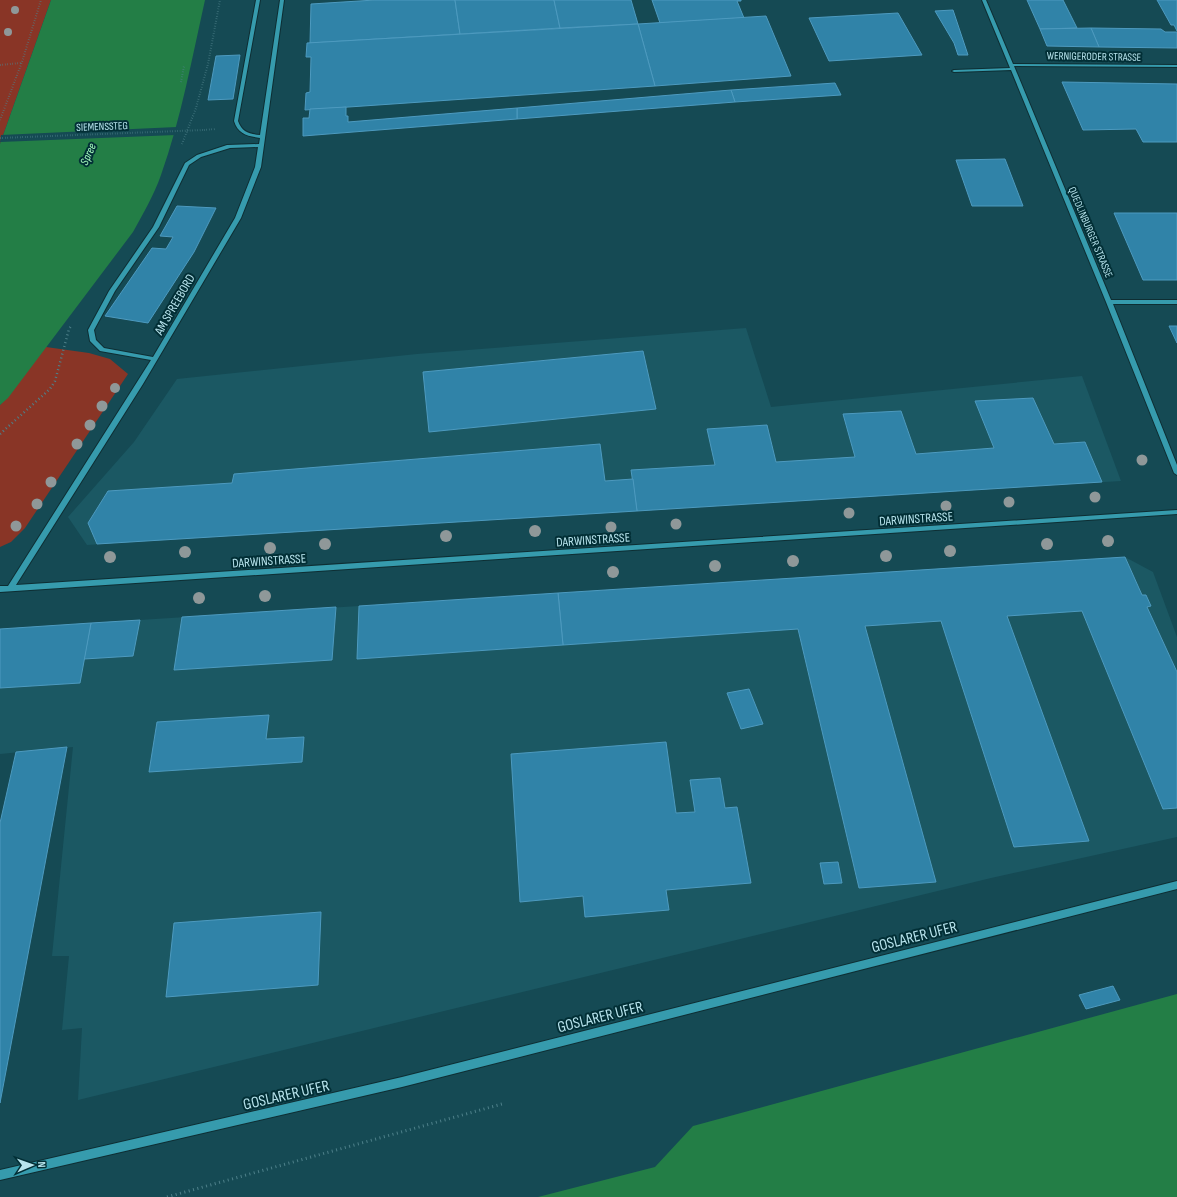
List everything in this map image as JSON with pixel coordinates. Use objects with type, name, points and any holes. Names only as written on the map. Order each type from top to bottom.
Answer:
[{"type":"street","points":[[258,0],[236,121],[238,129],[243,133],[262,137]]},
{"type":"street","name":"AM SPREEBORD","points":[[10,589],[140,384],[238,218],[258,167],[282,0]]},
{"type":"street","name":"QUEDLINBURGER STRASSE","points":[[984,0],[1109,302],[1177,473]]},
{"type":"street","name":"WERNIGERODER STRASSE","points":[[954,71],[1011,67],[1177,66]]},
{"type":"street","points":[[155,359],[102,350],[93,341],[90,330],[112,290],[156,227],[187,164],[199,156],[229,146],[261,145]]},
{"type":"street","points":[[1109,302],[1177,302]]},
{"type":"street","name":"DARWINSTRASSE","points":[[0,589],[1177,512]]},
{"type":"street","name":"GOSLARER UFER","points":[[0,1175],[402,1082],[1177,884]]},
{"type":"path","points":[[0,120],[21,63],[41,0]]},
{"type":"path","points":[[196,108],[208,64],[220,0]]},
{"type":"path","points":[[0,64],[21,63]]},
{"type":"path","points":[[181,82],[184,66]]},
{"type":"path","name":"SIEMENSSTEG","points":[[0,138],[204,130]]},
{"type":"path","points":[[0,434],[50,389]]},
{"type":"path","points":[[167,1197],[502,1104]]},
{"type":"shaded area","points":[[0,0],[51,0],[0,144]]},
{"type":"shaded area","points":[[746,328],[771,407],[1082,376],[1121,481],[87,545],[68,517],[134,442],[177,379],[417,354]]},
{"type":"shaded area","points":[[46,347],[89,353],[110,359],[128,374],[25,528],[11,542],[0,547],[0,405]]},
{"type":"shaded area","points":[[1125,557],[1153,572],[1177,637],[1177,837],[991,878],[78,1100],[82,1028],[62,1030],[69,956],[52,956],[73,747],[0,754],[0,629]]},
{"type":"water","name":"Spree","points":[[51,0],[205,0],[186,88],[168,154],[155,190],[148,204],[133,232],[8,398],[0,405],[0,144]]},
{"type":"water","points":[[1177,994],[1177,1197],[538,1197],[655,1167],[693,1126]]},
{"type":"pier","points":[[177,127],[176,135],[0,142],[1,135]]},
{"type":"building","points":[[375,0],[455,0],[460,34],[310,43],[311,4]]},
{"type":"building","points":[[455,0],[554,0],[560,28],[460,34]]},
{"type":"building","points":[[554,0],[631,0],[638,24],[560,28]]},
{"type":"building","points":[[652,0],[741,0],[737,1],[744,18],[660,23]]},
{"type":"building","points":[[1027,0],[1063,0],[1077,28],[1040,29]]},
{"type":"building","points":[[1157,0],[1177,0],[1177,31],[1174,25],[1171,25]]},
{"type":"building","points":[[953,10],[968,55],[958,55],[954,43],[935,11]]},
{"type":"building","points":[[898,13],[922,55],[829,61],[809,18]]},
{"type":"building","points":[[766,16],[791,76],[655,86],[638,24]]},
{"type":"building","points":[[638,24],[655,86],[305,110],[306,93],[310,92],[311,57],[306,57],[307,43]]},
{"type":"building","points":[[1091,28],[1161,29],[1165,32],[1177,32],[1177,48],[1099,47]]},
{"type":"building","points":[[1091,28],[1099,47],[1047,46],[1040,29]]},
{"type":"building","points":[[240,55],[233,99],[208,100],[216,56]]},
{"type":"building","points":[[1062,82],[1177,84],[1177,142],[1143,142],[1136,129],[1083,130]]},
{"type":"building","points":[[835,83],[841,95],[735,102],[731,90]]},
{"type":"building","points":[[731,90],[735,102],[517,119],[517,108]]},
{"type":"building","points":[[346,107],[348,122],[517,108],[517,119],[303,136],[303,118],[309,118],[310,109]]},
{"type":"building","points":[[1005,159],[1023,206],[972,206],[956,160]]},
{"type":"building","points":[[177,206],[216,208],[194,252],[148,323],[105,316],[152,248],[166,249],[173,237],[160,236]]},
{"type":"building","points":[[1114,213],[1177,213],[1177,280],[1143,280]]},
{"type":"building","points":[[1169,326],[1177,326],[1177,343]]},
{"type":"building","points":[[643,351],[656,409],[429,432],[423,372]]},
{"type":"building","points":[[1033,398],[1054,444],[1085,442],[1102,482],[637,511],[631,470],[715,465],[707,429],[767,425],[776,462],[855,457],[843,414],[901,411],[916,454],[994,448],[975,401]]},
{"type":"building","points":[[600,444],[605,481],[633,479],[637,511],[97,544],[88,523],[108,491],[232,483],[234,474]]},
{"type":"building","points":[[1125,557],[1142,595],[1146,595],[1151,606],[1147,607],[1177,672],[1177,808],[1163,809],[1082,611],[1007,616],[1089,841],[1014,847],[941,621],[865,626],[936,882],[859,888],[798,629],[563,645],[558,593]]},
{"type":"building","points":[[558,593],[563,645],[357,659],[359,606]]},
{"type":"building","points":[[336,607],[332,660],[174,670],[182,617]]},
{"type":"building","points":[[140,620],[133,656],[84,659],[91,623]]},
{"type":"building","points":[[91,623],[80,683],[0,688],[0,629]]},
{"type":"building","points":[[749,689],[763,724],[741,729],[727,693]]},
{"type":"building","points":[[269,715],[266,739],[304,737],[302,762],[149,772],[157,722]]},
{"type":"building","points":[[666,742],[676,813],[695,812],[690,780],[720,778],[725,808],[737,807],[751,883],[666,890],[669,910],[585,917],[583,896],[520,902],[511,754]]},
{"type":"building","points":[[67,747],[0,1103],[0,823],[16,752]]},
{"type":"building","points":[[838,862],[842,883],[824,884],[820,863]]},
{"type":"building","points":[[321,912],[318,985],[166,997],[174,923]]},
{"type":"building","points":[[1113,986],[1120,1000],[1086,1009],[1079,995]]}]
